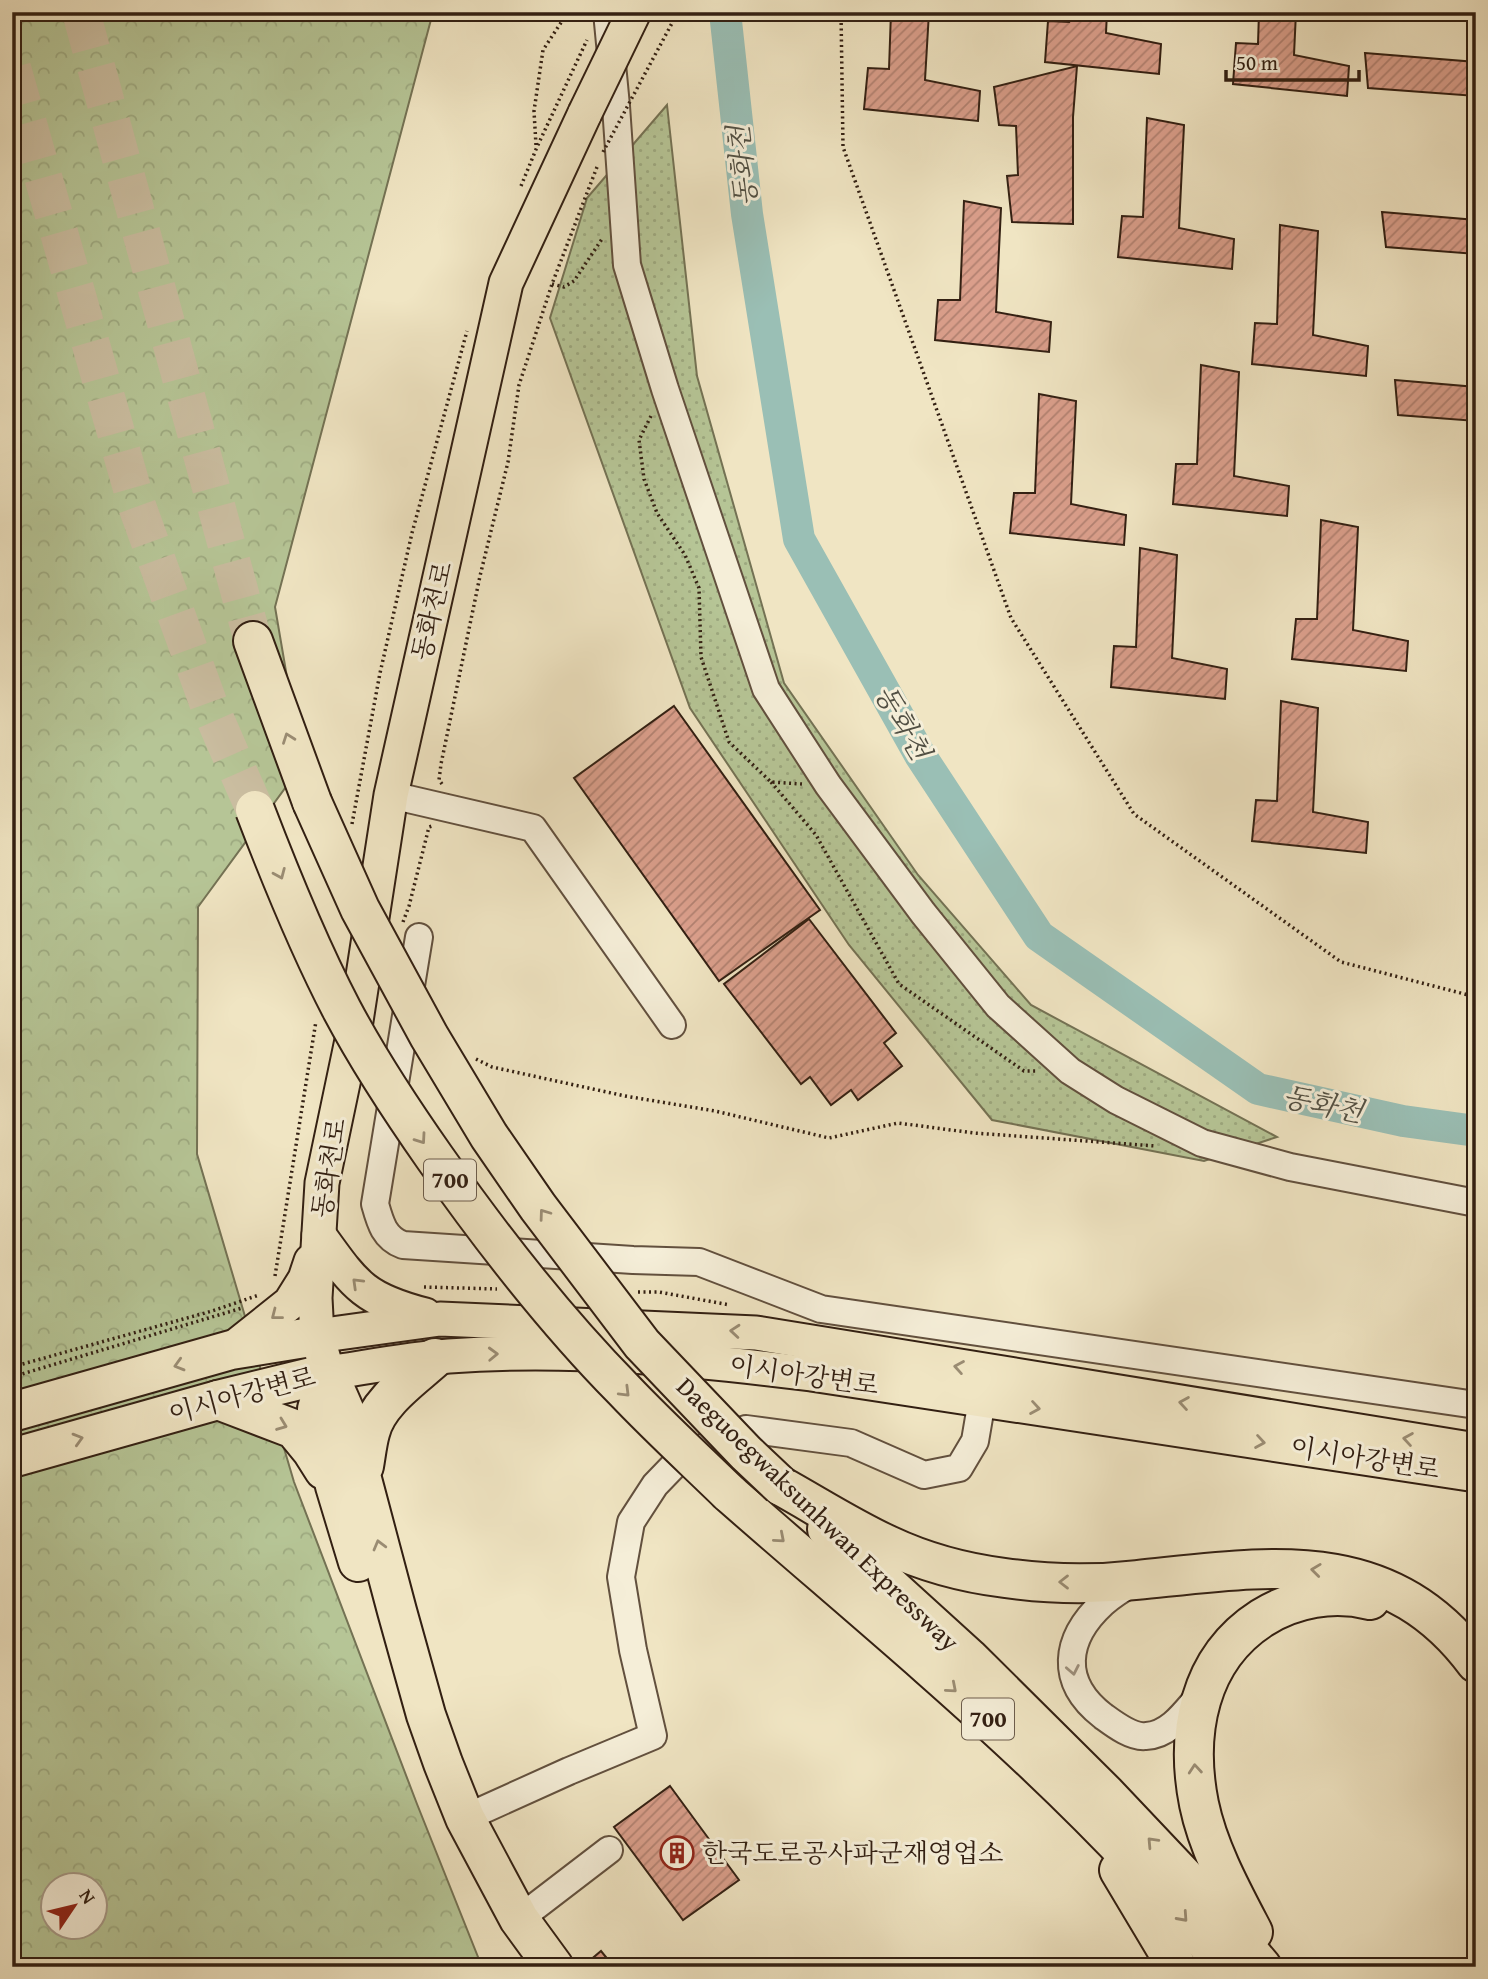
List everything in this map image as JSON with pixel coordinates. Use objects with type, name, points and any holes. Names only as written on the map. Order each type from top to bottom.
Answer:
[{"type":"highway","name":"Daeguoegwaksunhwan Expressway","points":[[253,640],[312,802],[360,909],[429,1035],[489,1136],[538,1207],[642,1344],[746,1453],[969,1658],[1107,1794],[1194,1887],[1262,1967]]},
{"type":"highway","name":"Daeguoegwaksunhwan Expressway","points":[[255,810],[314,955],[343,1013],[411,1124],[470,1208],[530,1285],[621,1388],[729,1493],[1015,1742],[1162,1894],[1226,1967]]},
{"type":"highway","name":"이시아강변로","points":[[12,1412],[231,1350],[317,1336]]},
{"type":"highway","points":[[435,1357],[384,1405],[375,1419],[348,1482],[387,1658],[427,1772],[462,1854],[533,1967]]},
{"type":"highway","points":[[328,1373],[317,1409],[348,1482],[426,1715],[466,1818],[519,1919],[554,1967]]},
{"type":"highway","name":"이시아강변로","points":[[12,1458],[218,1400],[328,1373]]},
{"type":"highway","points":[[218,1400],[294,1429],[312,1451],[348,1482]]},
{"type":"highway","points":[[781,1486],[887,1545],[946,1566],[1004,1578],[1060,1583],[1135,1581],[1247,1569],[1297,1568],[1332,1572],[1370,1582],[1402,1597],[1449,1632],[1476,1663]]},
{"type":"highway","points":[[1274,1967],[1233,1895],[1199,1806],[1193,1740],[1203,1691],[1214,1667],[1228,1649],[1256,1622],[1271,1612],[1312,1598],[1338,1596],[1381,1603],[1426,1629],[1449,1651],[1476,1690]]},
{"type":"highway","points":[[1086,1814],[1177,1967]]},
{"type":"main road","name":"동화천로","points":[[320,1235],[323,1183],[356,1021],[390,795],[506,283],[634,12]]},
{"type":"main road","points":[[320,1235],[347,1274],[369,1295],[390,1306],[440,1319]]},
{"type":"main road","points":[[320,1235],[315,1298],[317,1336],[328,1373]]},
{"type":"main road","points":[[231,1350],[290,1303],[305,1279],[320,1235]]},
{"type":"main road","name":"이시아강변로","points":[[317,1336],[440,1319],[756,1333],[1476,1450]]},
{"type":"main road","name":"이시아강변로","points":[[328,1373],[435,1357],[573,1352],[716,1363],[811,1374],[1467,1476]]},
{"type":"street","points":[[607,12],[627,265],[665,389],[766,689],[828,785],[923,913],[998,1006],[1070,1071],[1116,1100],[1202,1143],[1290,1167],[1476,1203]]},
{"type":"street","points":[[390,795],[533,828],[672,1025]]},
{"type":"street","points":[[419,937],[375,1203],[381,1225],[393,1241],[403,1245],[633,1261],[699,1262],[821,1309],[1476,1405]]},
{"type":"street","points":[[466,1818],[653,1736],[633,1650],[621,1577],[631,1522],[655,1485],[682,1457],[746,1430],[851,1443],[924,1475],[959,1468],[975,1441],[982,1400]]},
{"type":"street","points":[[1135,1581],[1105,1601],[1088,1618],[1078,1634],[1071,1652],[1071,1670],[1078,1687],[1096,1711],[1114,1724],[1144,1737],[1161,1733],[1176,1721],[1203,1691]]},
{"type":"street","points":[[519,1919],[609,1850]]},
{"type":"path","points":[[568,12],[543,50],[534,111],[537,147],[590,35]]},
{"type":"path","points":[[603,152],[678,12]]},
{"type":"path","points":[[841,12],[843,147],[1011,618],[1134,814],[1341,962],[1476,997]]},
{"type":"path","points":[[445,789],[439,780],[441,764],[508,462],[519,386],[552,284],[598,164]]},
{"type":"path","points":[[552,284],[564,287],[574,281],[623,208]]},
{"type":"path","points":[[665,389],[639,440],[643,479],[657,513],[685,555],[699,588],[701,657],[729,742],[771,782],[816,835],[899,984],[1024,1071],[1070,1071]]},
{"type":"path","points":[[771,782],[828,785]]},
{"type":"path","points":[[468,1055],[492,1068],[625,1096],[715,1111],[829,1138],[898,1123],[974,1133],[1180,1147],[1202,1143]]},
{"type":"path","points":[[275,1280],[283,1272]]},
{"type":"path","points":[[12,1367],[212,1311],[262,1294]]},
{"type":"path","points":[[12,1377],[250,1306]]},
{"type":"green space","points":[[12,12],[433,12],[275,607],[302,765],[198,907],[197,1154],[294,1482],[482,1967],[12,1967]]},
{"type":"green space","points":[[667,105],[697,376],[784,683],[918,875],[1031,1005],[1277,1137],[1204,1161],[992,1120],[849,945],[690,708],[550,318],[587,198]]},
{"type":"building","points":[[891,12],[929,12],[925,80],[980,91],[978,121],[864,109],[868,68],[889,69]]},
{"type":"building","points":[[1070,12],[1107,12],[1106,33],[1161,44],[1159,74],[1045,62],[1048,21],[1069,22]]},
{"type":"building","points":[[1259,12],[1296,12],[1294,55],[1349,66],[1347,96],[1233,84],[1236,43],[1258,44]]},
{"type":"building","points":[[1365,53],[1476,62],[1476,96],[1368,88]]},
{"type":"building","points":[[1077,66],[1073,117],[1073,224],[1012,222],[1007,176],[1018,175],[1016,126],[999,125],[994,87]]},
{"type":"building","points":[[1147,118],[1184,125],[1179,228],[1234,239],[1232,269],[1118,257],[1122,216],[1143,217]]},
{"type":"building","points":[[964,201],[1001,208],[996,312],[1051,322],[1049,352],[935,340],[938,300],[960,300]]},
{"type":"building","points":[[1382,212],[1476,220],[1476,254],[1386,247]]},
{"type":"building","points":[[1280,225],[1318,231],[1313,335],[1368,346],[1366,376],[1252,364],[1255,323],[1277,324]]},
{"type":"building","points":[[1201,365],[1239,372],[1234,476],[1289,486],[1287,516],[1173,504],[1176,464],[1197,464]]},
{"type":"building","points":[[1395,380],[1476,387],[1476,421],[1398,415]]},
{"type":"building","points":[[1039,394],[1076,401],[1071,504],[1126,515],[1124,545],[1010,533],[1014,493],[1035,493]]},
{"type":"building","points":[[1321,520],[1358,527],[1353,630],[1408,641],[1406,671],[1292,659],[1296,619],[1317,619]]},
{"type":"building","points":[[1140,548],[1177,555],[1172,658],[1227,669],[1225,699],[1111,687],[1114,646],[1136,647]]},
{"type":"building","points":[[1281,701],[1318,708],[1313,812],[1368,822],[1366,853],[1252,841],[1256,800],[1277,801]]},
{"type":"building","points":[[674,706],[820,910],[719,981],[574,778]]},
{"type":"building","points":[[809,919],[896,1033],[884,1043],[902,1066],[858,1100],[851,1090],[831,1105],[810,1077],[801,1084],[724,984]]},
{"type":"building","name":"한국도로공사파군재영업소","points":[[670,1786],[739,1880],[683,1920],[614,1827]]},
{"type":"building","points":[[601,1951],[614,1967],[582,1967]]},
{"type":"waterway","name":"동화천","points":[[725,12],[747,214],[799,539],[920,755],[1039,936],[1258,1089],[1403,1121],[1476,1131]]},
{"type":"tunnel","points":[[81,12],[253,641]]},
{"type":"tunnel","points":[[12,68],[137,506],[209,705],[255,810]]},
{"type":"place","name":"한국도로공사파군재영업소","points":[[677,1853]]}]
